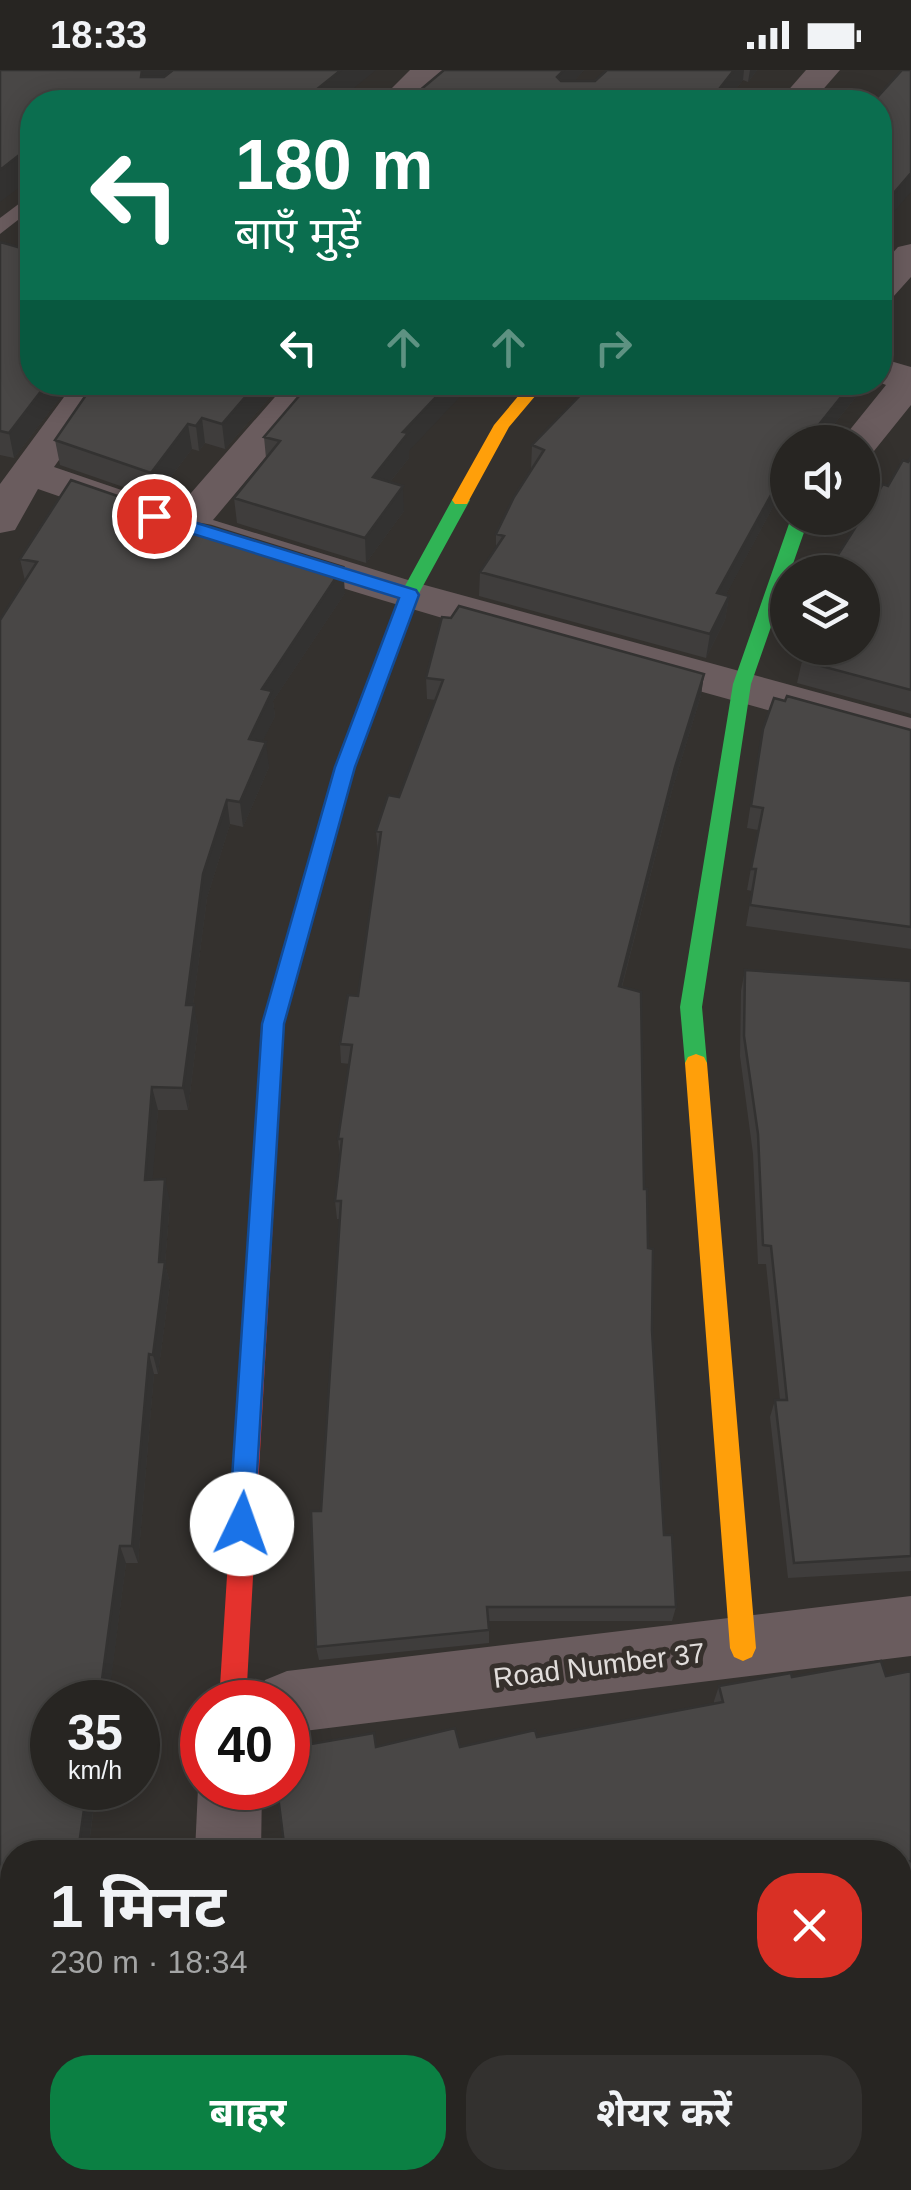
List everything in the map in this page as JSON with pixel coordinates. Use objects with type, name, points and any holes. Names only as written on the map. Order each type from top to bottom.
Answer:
[{"type":"street","points":[[408,90],[430,70]]},
{"type":"street","points":[[805,90],[824,70]]},
{"type":"street","points":[[892,276],[911,255]]},
{"type":"street","points":[[874,425],[911,380]]},
{"type":"street","points":[[0,520],[29,472],[85,395]]},
{"type":"street","points":[[186,526],[299,395]]},
{"type":"street","points":[[233,1680],[273,1024],[345,767],[410,595],[502,425],[528,395]]},
{"type":"street","points":[[29,472],[186,526],[410,595],[911,734]]},
{"type":"street","points":[[743,1648],[690,1007],[742,684],[794,535]]},
{"type":"street","name":"Road Number 37","points":[[310,1699],[911,1626]]},
{"type":"street","points":[[228,1840],[229,1810]]},
{"type":"lane","points":[[0,228],[20,210]]},
{"type":"building","points":[[0,70],[142,70],[141,77],[164,77],[173,70],[341,70],[316,90],[20,90],[20,154],[0,170]]},
{"type":"building","points":[[444,70],[564,70],[557,77],[561,81],[595,81],[607,70],[734,70],[718,90],[420,90]]},
{"type":"building","points":[[902,70],[911,70],[911,173],[892,195],[892,90],[884,90]]},
{"type":"building","points":[[0,242],[20,248],[20,395],[38,395],[9,433],[0,431]]},
{"type":"building","points":[[86,395],[247,395],[222,424],[202,418],[196,426],[188,424],[151,473],[55,440]]},
{"type":"building","points":[[300,395],[438,395],[403,432],[408,433],[373,477],[403,486],[365,538],[234,498],[280,441],[264,437]]},
{"type":"building","points":[[580,395],[843,395],[819,425],[770,425],[770,497],[717,593],[729,596],[710,634],[480,572],[504,536],[496,534],[514,497],[544,450],[532,445]]},
{"type":"building","points":[[911,457],[911,690],[817,665],[880,665],[880,555],[838,555],[851,535],[880,535],[880,489],[883,484],[888,486],[903,460],[908,462]]},
{"type":"building","points":[[71,480],[129,500],[122,510],[211,526],[343,567],[262,689],[272,691],[249,739],[266,742],[240,802],[227,800],[203,874],[186,1005],[194,1005],[183,1088],[152,1087],[145,1180],[165,1179],[159,1262],[165,1262],[153,1355],[149,1354],[132,1546],[120,1546],[102,1680],[30,1680],[30,1810],[84,1810],[80,1840],[0,1840],[0,620],[37,562],[20,559]]},
{"type":"building","points":[[459,606],[704,674],[675,767],[619,986],[641,992],[644,1189],[648,1248],[653,1249],[652,1330],[664,1535],[672,1535],[676,1607],[487,1607],[489,1630],[316,1647],[311,1511],[321,1511],[341,1201],[335,1201],[342,1139],[338,1139],[352,1045],[340,1044],[348,995],[358,996],[381,832],[376,831],[388,795],[399,797],[443,680],[426,678],[442,617],[451,618]]},
{"type":"building","points":[[787,696],[911,730],[911,927],[750,905],[756,869],[751,869],[763,808],[751,806],[763,729],[774,698],[785,701]]},
{"type":"building","points":[[745,970],[911,981],[911,1556],[794,1563],[775,1400],[787,1400],[771,1246],[763,1245],[758,1134],[744,1036]]},
{"type":"building","points":[[881,1661],[886,1676],[911,1671],[911,1840],[284,1840],[280,1810],[310,1810],[310,1744],[374,1733],[376,1747],[455,1728],[460,1747],[535,1730],[537,1737],[723,1702],[719,1686],[791,1673],[792,1677]]},
{"type":"traffic: fast","points":[[316,871],[345,767],[409,595],[461,500]]},
{"type":"traffic: fast","points":[[696,1063],[691,1007],[742,684],[794,535]]},
{"type":"traffic: slow","points":[[461,500],[502,425],[528,395]]},
{"type":"traffic: slow","points":[[696,1063],[743,1648]]},
{"type":"traffic: jam","points":[[233,1680],[273,1024],[316,871]]},
{"type":"route","points":[[154,516],[410,595],[345,767],[273,1024],[242,1524]]}]
